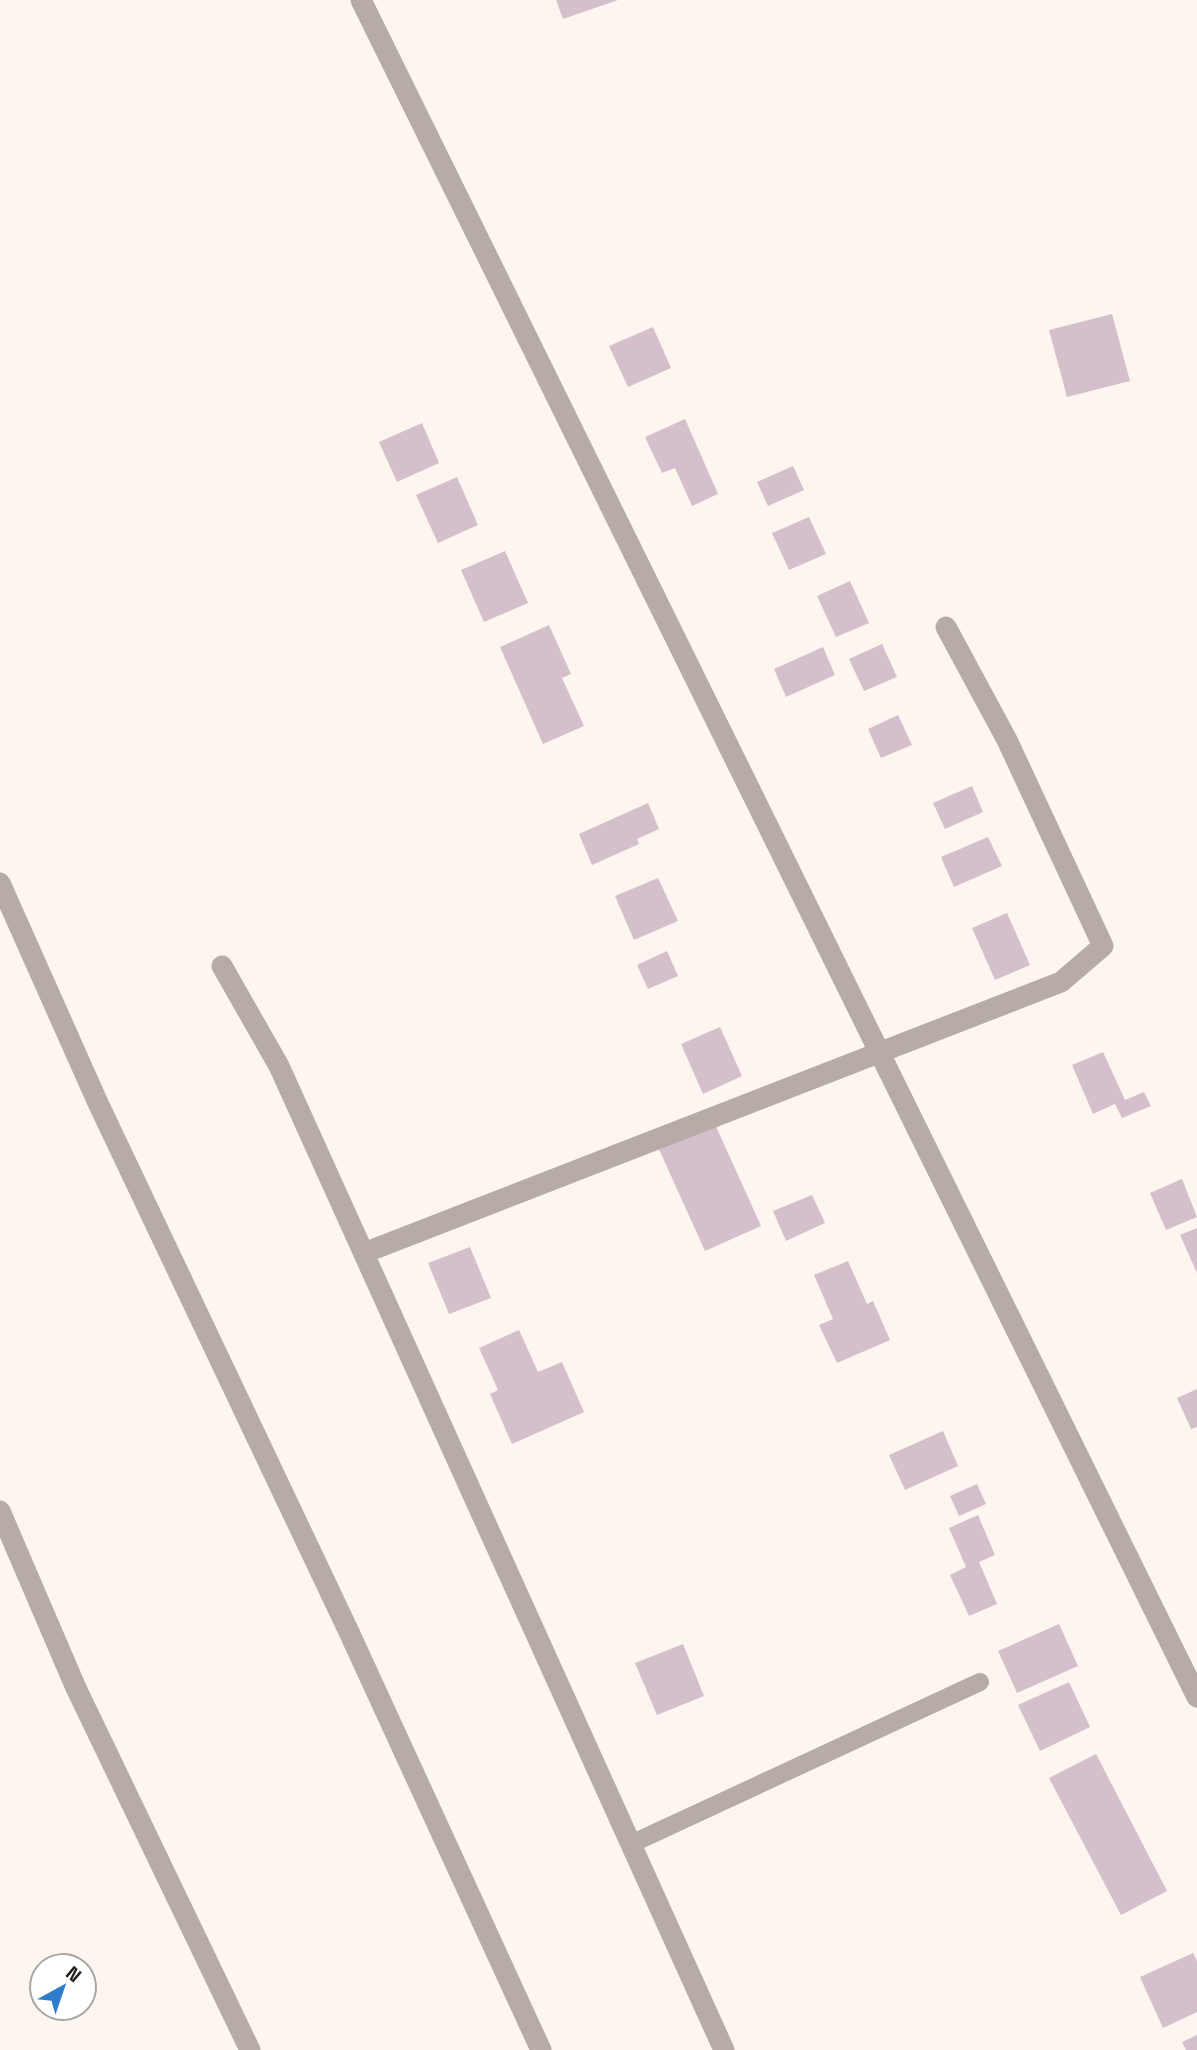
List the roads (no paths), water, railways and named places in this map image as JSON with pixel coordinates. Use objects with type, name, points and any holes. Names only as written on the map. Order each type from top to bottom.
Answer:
[{"type":"street","points":[[360,0],[1197,1697]]},
{"type":"street","points":[[364,1253],[626,1149],[880,1055],[1061,982],[1103,946],[1007,740],[946,627]]},
{"type":"street","points":[[0,883],[97,1103],[349,1632],[541,2050]]},
{"type":"street","points":[[222,966],[279,1066],[724,2050]]},
{"type":"street","points":[[0,1511],[76,1688],[250,2050]]},
{"type":"lane","points":[[631,1844],[980,1682]]}]
